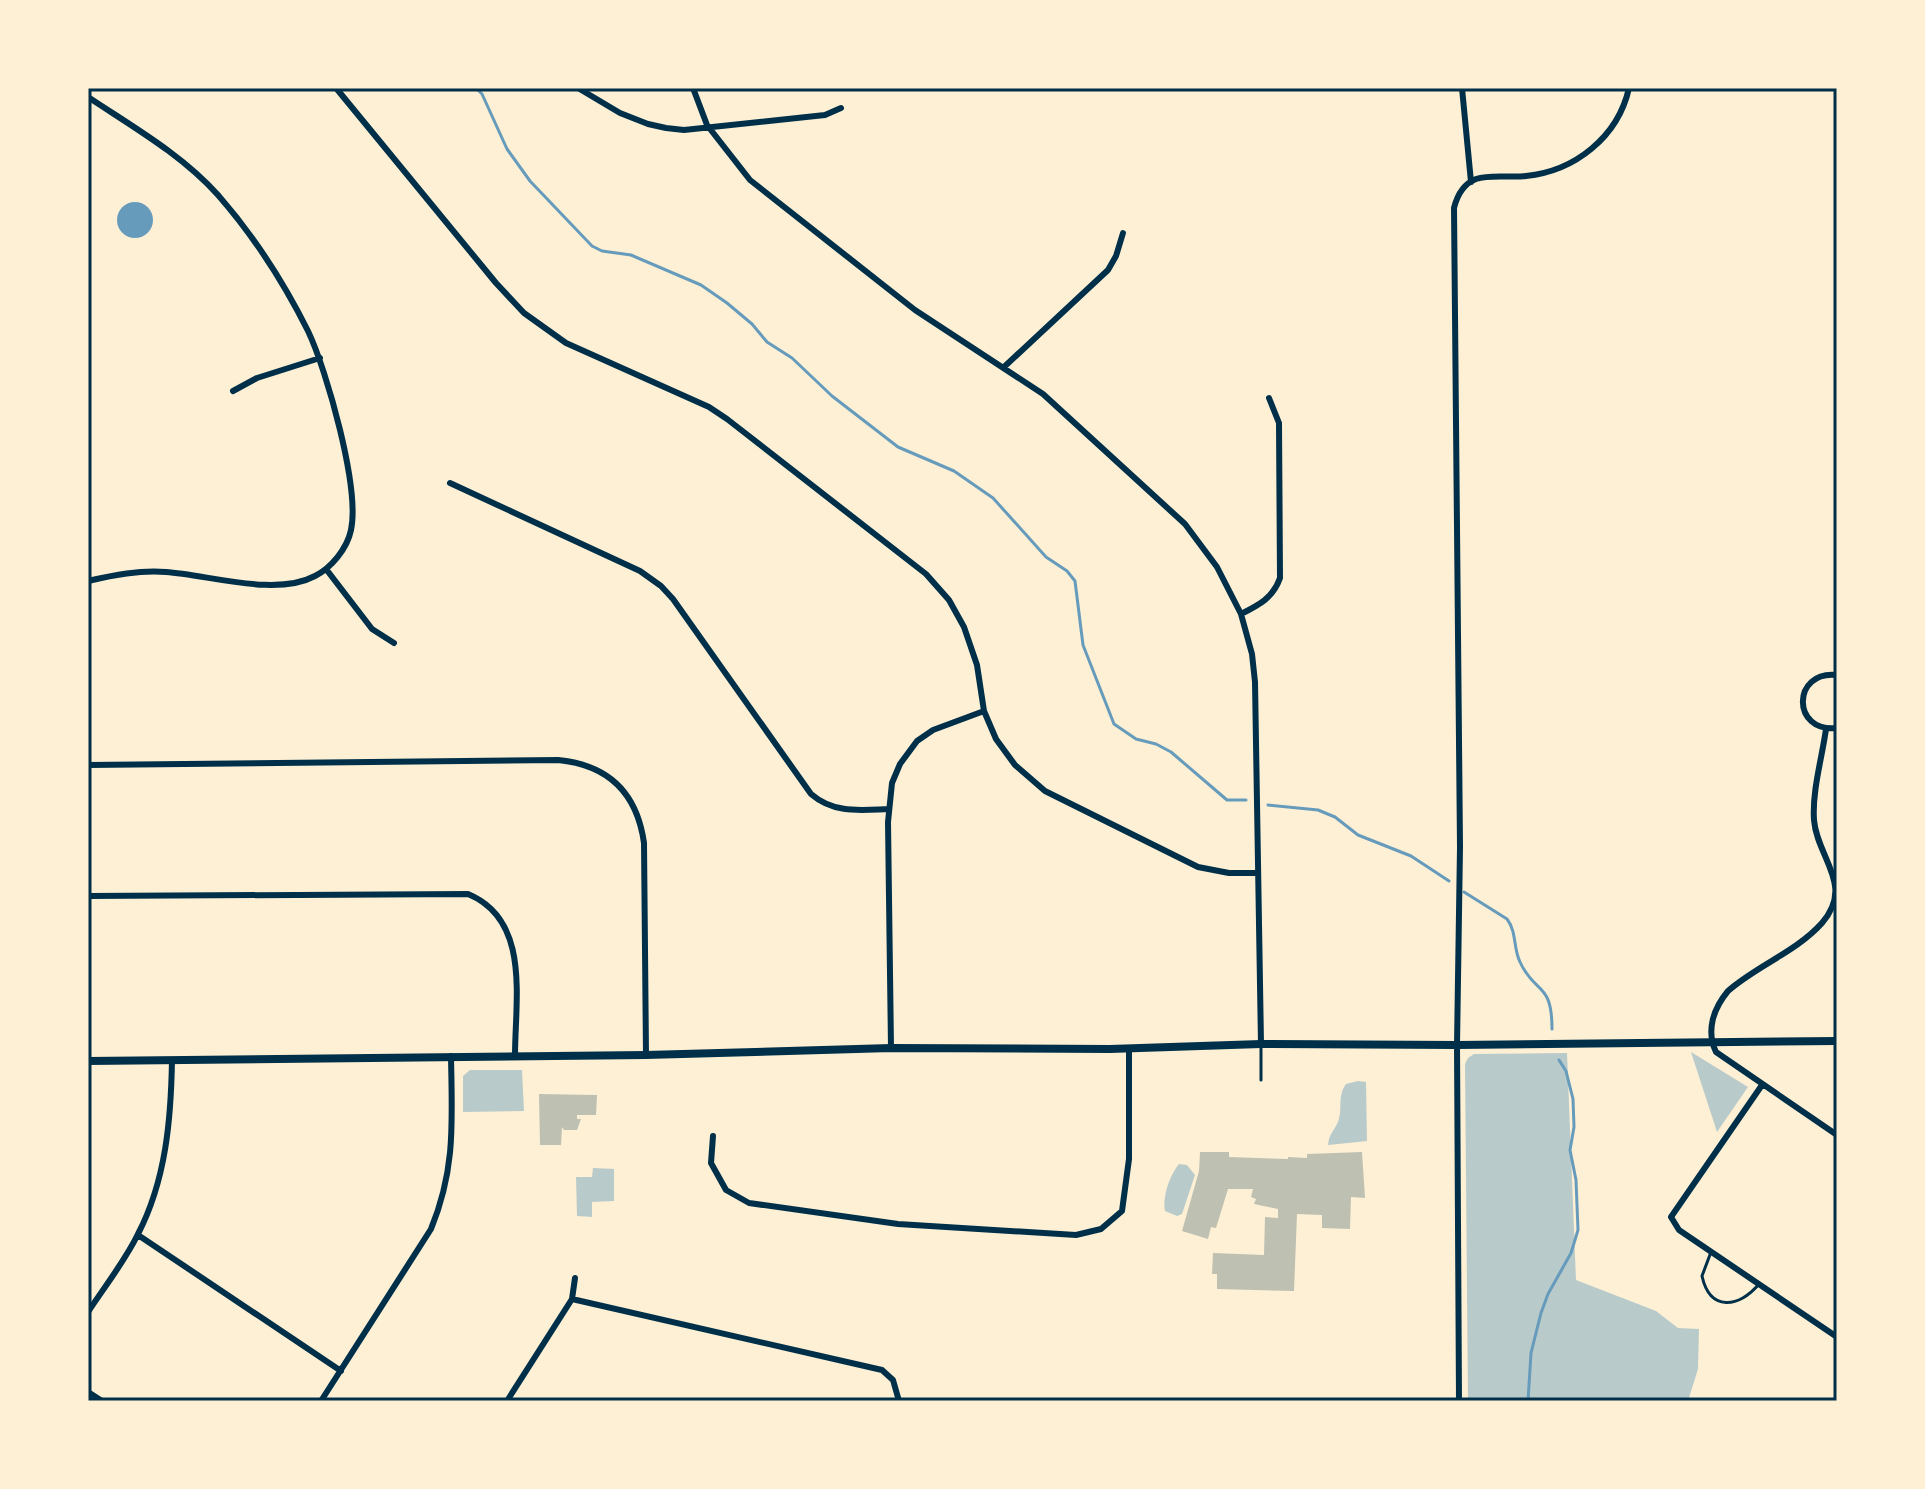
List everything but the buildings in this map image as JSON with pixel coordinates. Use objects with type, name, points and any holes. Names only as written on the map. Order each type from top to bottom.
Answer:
[{"type":"main road","points":[[88,1061],[646,1055],[891,1048],[1129,1049],[1261,1044],[1837,1041]]},
{"type":"street","points":[[336,88],[524,313],[566,343],[709,407],[926,574],[949,600],[964,627],[977,665],[984,711],[996,739],[1023,774],[1045,791],[1198,867],[1229,873],[1258,873]]},
{"type":"street","points":[[578,88],[600,103],[648,124],[684,130],[707,125],[825,115],[841,108]]},
{"type":"street","points":[[693,88],[707,125],[736,164],[768,195],[915,310],[1043,394],[1185,524],[1217,567],[1241,614],[1252,654],[1255,682],[1261,1044]]},
{"type":"street","points":[[1462,88],[1471,182]]},
{"type":"street","points":[[1459,1401],[1457,1045],[1460,832],[1453,221],[1457,198],[1471,182],[1486,177],[1539,174],[1573,162],[1595,146],[1622,109],[1629,88]]},
{"type":"street","points":[[88,97],[170,151],[216,193],[281,283],[320,358],[343,446],[353,519],[348,540],[326,569],[314,577],[289,585],[152,572],[88,581]]},
{"type":"street","points":[[1004,367],[1108,270],[1123,233]]},
{"type":"street","points":[[233,391],[257,378],[320,358]]},
{"type":"street","points":[[1241,614],[1270,596],[1278,584],[1281,570],[1279,423],[1269,398]]},
{"type":"street","points":[[450,483],[640,571],[655,581],[673,599],[811,794],[825,805],[839,809],[888,809]]},
{"type":"street","points":[[326,569],[372,629],[394,643]]},
{"type":"street","points":[[1837,675],[1815,679],[1804,693],[1804,712],[1809,720],[1826,729],[1837,728]]},
{"type":"street","points":[[891,1048],[888,809],[897,771],[917,741],[933,730],[984,711]]},
{"type":"street","points":[[1826,729],[1814,819],[1835,878],[1832,907],[1816,928],[1728,991],[1713,1017],[1711,1043],[1716,1052],[1837,1135]]},
{"type":"street","points":[[88,765],[558,760],[603,772],[627,796],[641,826],[644,843],[646,1055]]},
{"type":"street","points":[[88,896],[468,894],[494,911],[512,943],[515,1056]]},
{"type":"street","points":[[713,1136],[711,1163],[726,1190],[749,1203],[898,1224],[1076,1235],[1101,1229],[1122,1211],[1129,1159],[1129,1049]]},
{"type":"street","points":[[321,1401],[437,1215],[452,1154],[451,1056]]},
{"type":"street","points":[[88,1312],[138,1235],[156,1192],[170,1124],[172,1060]]},
{"type":"street","points":[[1762,1085],[1671,1217],[1679,1230],[1837,1337]]},
{"type":"street","points":[[138,1235],[341,1371]]},
{"type":"street","points":[[507,1401],[572,1299],[575,1278]]},
{"type":"street","points":[[572,1299],[592,1301],[882,1370],[893,1380],[899,1401]]},
{"type":"street","points":[[88,1392],[102,1401]]},
{"type":"lane","points":[[1261,1044],[1261,1080]]},
{"type":"lane","points":[[1711,1252],[1702,1276],[1715,1298],[1732,1303],[1740,1301],[1759,1284]]},
{"type":"shaded area","points":[[1691,1052],[1748,1087],[1717,1132]]},
{"type":"shaded area","points":[[1567,1053],[1576,1280],[1656,1311],[1678,1328],[1699,1329],[1698,1369],[1688,1401],[1468,1401],[1465,1064],[1474,1054]]},
{"type":"shaded area","points":[[470,1070],[522,1070],[524,1111],[463,1112],[463,1076]]},
{"type":"shaded area","points":[[1366,1082],[1367,1141],[1328,1145],[1338,1122],[1343,1089],[1346,1084]]},
{"type":"shaded area","points":[[1179,1164],[1187,1165],[1195,1175],[1182,1214],[1177,1216],[1165,1211],[1164,1205],[1168,1186]]},
{"type":"shaded area","points":[[593,1168],[614,1169],[614,1201],[592,1202],[592,1217],[577,1216],[576,1177],[592,1177]]},
{"type":"water","points":[[135,202],[148,207],[153,220],[148,233],[135,238],[122,233],[117,220],[122,207]]},
{"type":"waterway","points":[[476,88],[482,94],[507,149],[530,181],[592,246],[602,251],[631,255],[701,285],[727,303],[752,324],[767,342],[792,358],[832,396],[898,447],[954,471],[993,498],[1046,557],[1067,571],[1075,581],[1083,645],[1114,724],[1136,739],[1171,752],[1227,800],[1246,800]]},
{"type":"waterway","points":[[1268,805],[1318,810],[1335,817],[1358,835],[1411,856],[1449,881]]},
{"type":"waterway","points":[[1464,892],[1507,919],[1520,962],[1546,995],[1552,1029]]},
{"type":"waterway","points":[[1528,1401],[1531,1353],[1541,1313],[1571,1253],[1578,1230],[1576,1180],[1570,1150],[1574,1127],[1573,1099],[1566,1071],[1559,1060]]}]
